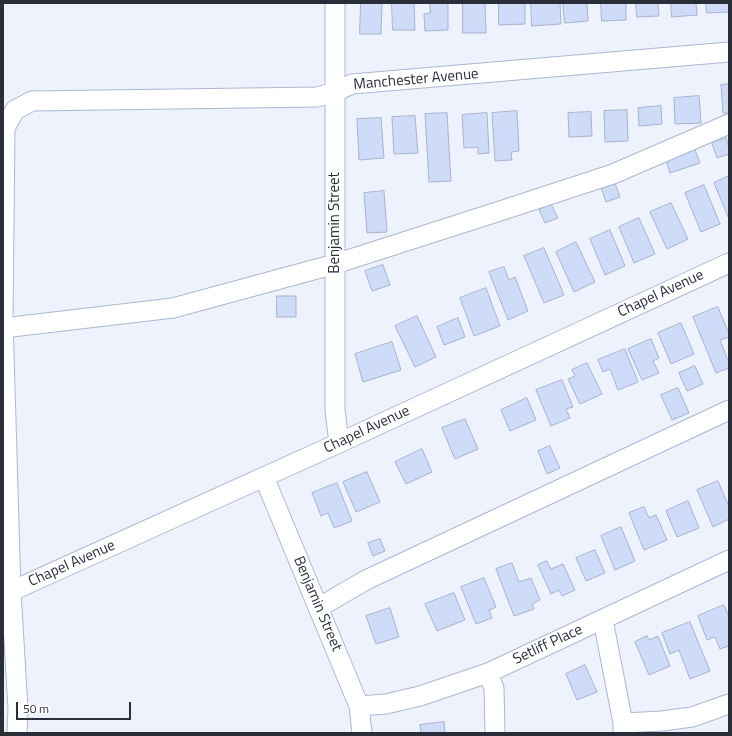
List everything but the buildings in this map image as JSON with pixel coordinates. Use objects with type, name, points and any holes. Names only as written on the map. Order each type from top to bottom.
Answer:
[{"type":"street","name":"Benjamin Street","points":[[335,3],[335,410],[339,443]]},
{"type":"street","name":"Manchester Avenue","points":[[3,318],[5,128],[15,110],[32,101],[317,97],[335,92],[352,84],[729,52]]},
{"type":"street","points":[[3,328],[173,308],[335,264],[613,174],[729,124]]},
{"type":"street","name":"Chapel Avenue","points":[[7,593],[339,443],[729,263]]},
{"type":"street","points":[[3,318],[7,593],[18,709],[18,733]]},
{"type":"street","points":[[318,608],[366,580],[729,410]]},
{"type":"street","name":"Benjamin Street","points":[[264,477],[359,706],[362,733]]},
{"type":"street","name":"Setliff Place","points":[[359,706],[386,704],[420,696],[488,673],[729,560]]},
{"type":"street","points":[[603,620],[623,728],[692,717],[729,704]]},
{"type":"street","points":[[488,673],[494,688],[495,733]]}]
